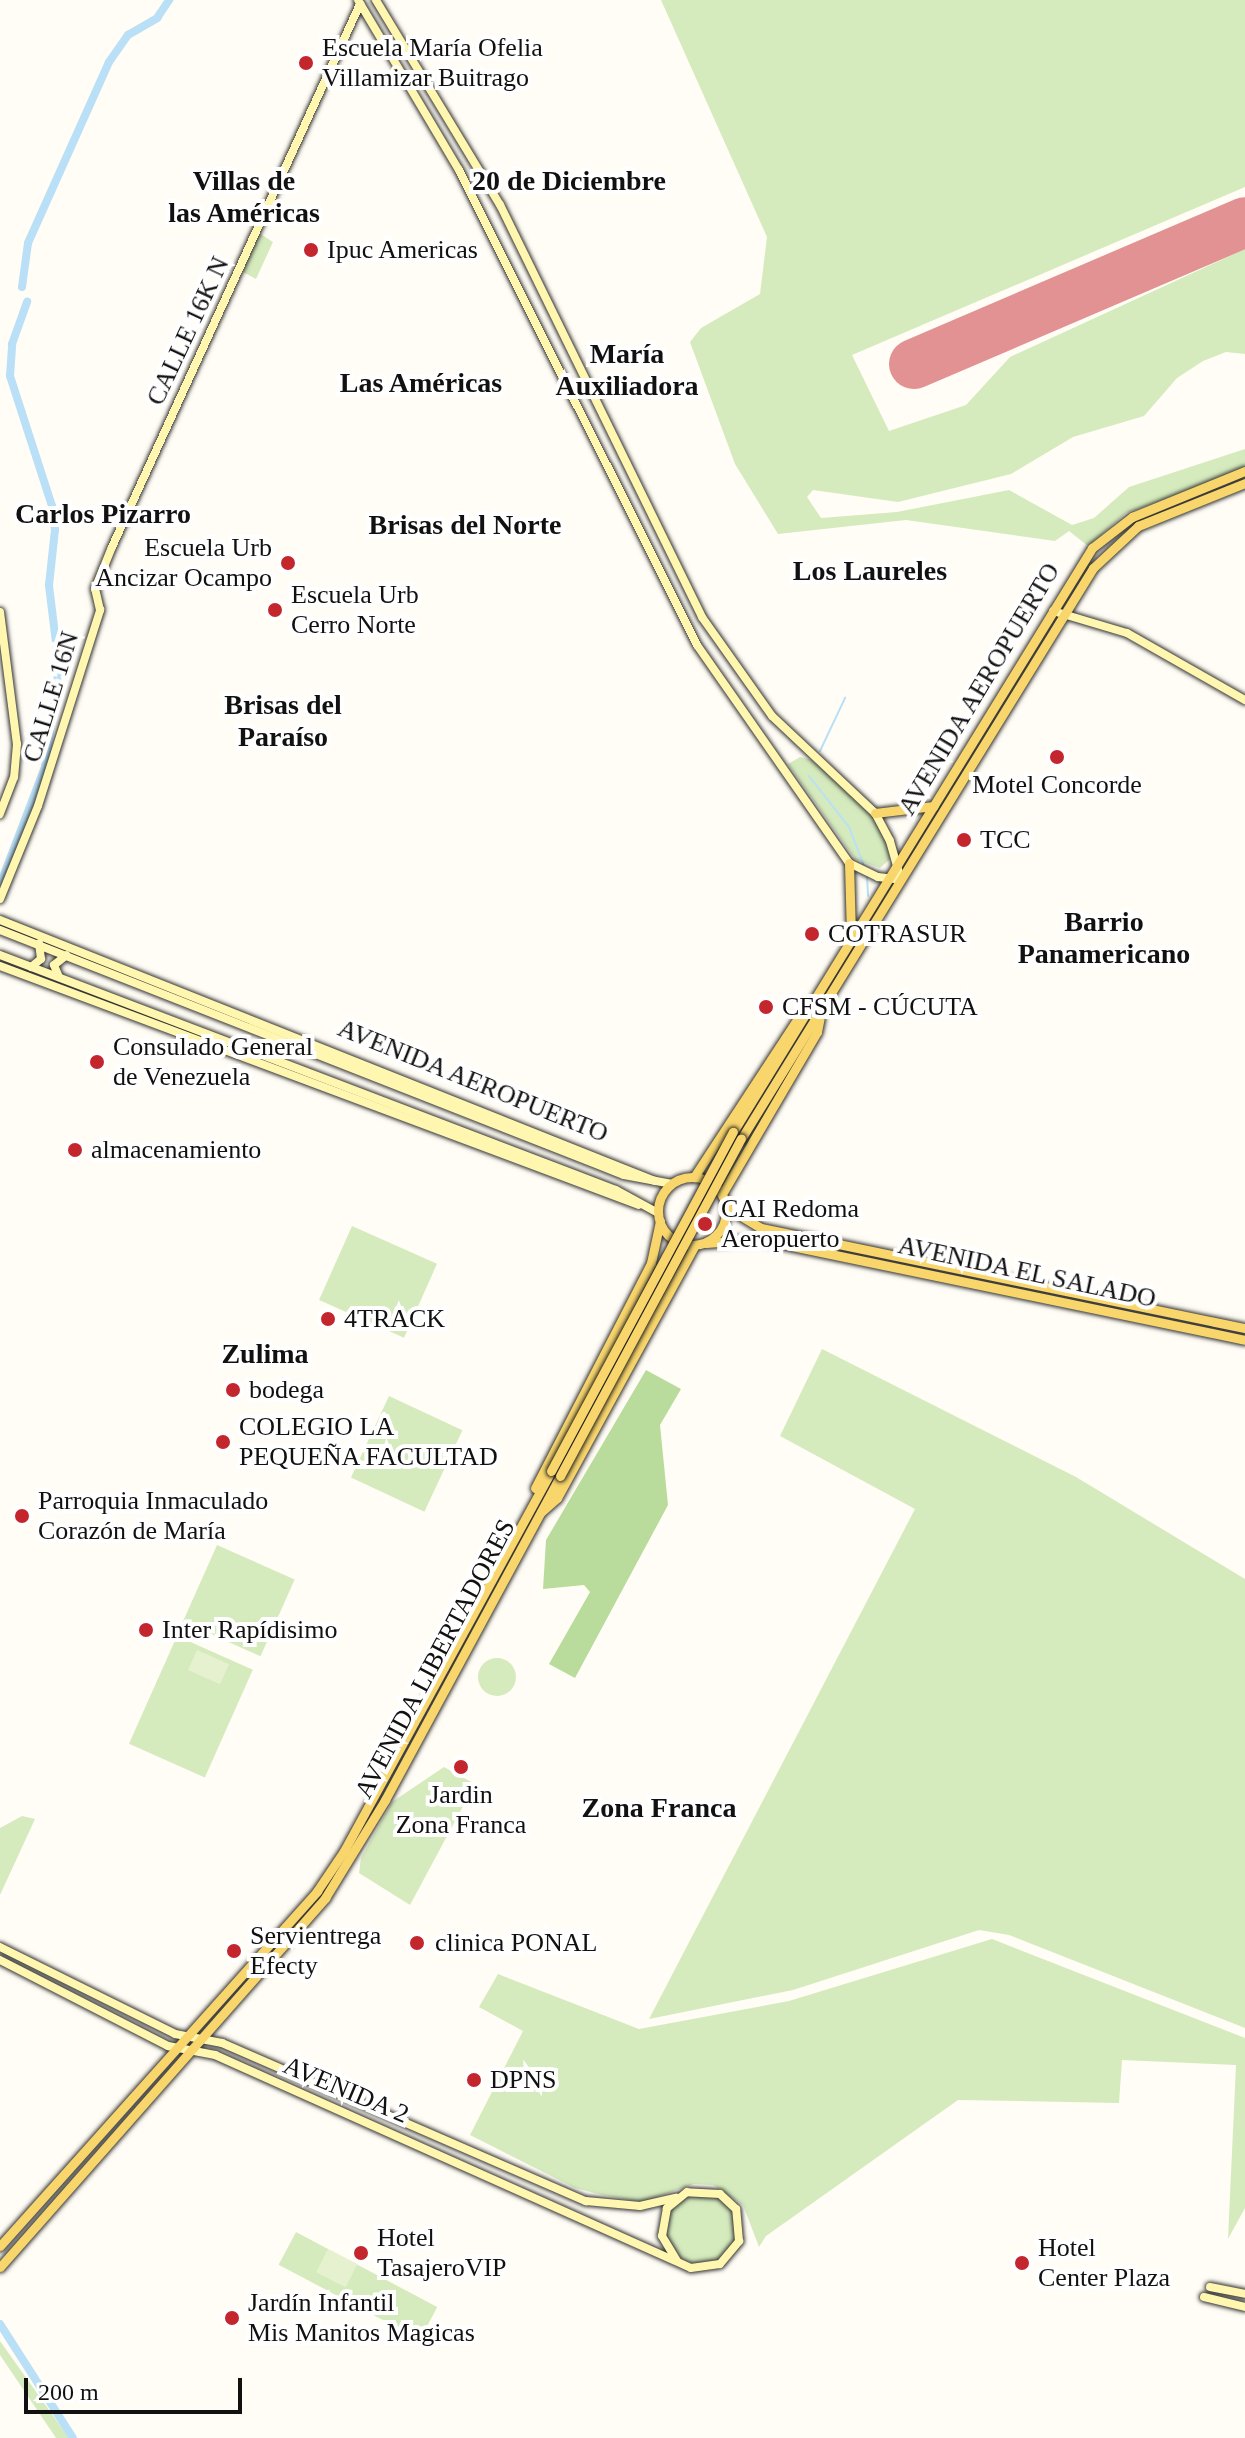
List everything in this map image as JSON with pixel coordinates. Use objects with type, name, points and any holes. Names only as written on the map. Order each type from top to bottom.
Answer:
[{"type":"main road","name":"AVENIDA AEROPUERTO","points":[[813,1001],[883,878],[897,865],[1092,548],[1120,524],[1245,471]]},
{"type":"main road","name":"AVENIDA AEROPUERTO","points":[[821,1009],[1098,562],[1128,532],[1245,483]]},
{"type":"main road","points":[[875,813],[934,806]]},
{"type":"main road","points":[[850,940],[854,865]]},
{"type":"main road","points":[[526,1514],[570,1415],[651,1263],[662,1197],[672,1184],[694,1177],[796,1017],[813,1001]]},
{"type":"main road","name":"AVENIDA LIBERTADORES","points":[[0,2267],[296,1933],[351,1859],[538,1514],[555,1473],[813,1001]]},
{"type":"main road","points":[[722,1194],[817,1032],[821,1009]]},
{"type":"main road","name":"AVENIDA LIBERTADORES","points":[[737,1136],[821,1009]]},
{"type":"main road","points":[[659,1217],[673,1239],[695,1245],[706,1243],[722,1228],[726,1207],[722,1194],[694,1177]]},
{"type":"main road","name":"AVENIDA EL SALADO","points":[[726,1207],[761,1228],[1245,1328]]},
{"type":"main road","name":"AVENIDA EL SALADO","points":[[706,1243],[758,1239],[1245,1340]]},
{"type":"main road","points":[[538,1514],[557,1498],[695,1245]]},
{"type":"main road","name":"AVENIDA LIBERTADORES","points":[[0,2246],[300,1911],[344,1851],[526,1514],[555,1473]]},
{"type":"street","points":[[359,2],[459,170],[680,616],[854,865],[883,878],[901,880],[875,813],[772,716],[702,617],[473,156],[376,0]]},
{"type":"street","name":"CALLE 16K N","points":[[97,593],[359,2]]},
{"type":"street","points":[[444,144],[453,142],[456,129]]},
{"type":"street","points":[[459,170],[464,159],[473,156]]},
{"type":"street","name":"CALLE 16N","points":[[0,899],[38,806],[100,610],[97,593]]},
{"type":"street","points":[[1053,611],[1064,617],[1127,633],[1245,700]]},
{"type":"street","points":[[0,612],[10,657],[17,744],[14,777],[0,814]]},
{"type":"street","name":"AVENIDA AEROPUERTO","points":[[0,920],[632,1168],[659,1183]]},
{"type":"street","name":"AVENIDA AEROPUERTO","points":[[0,930],[624,1175],[672,1184]]},
{"type":"street","points":[[30,967],[41,959],[41,946],[35,934]]},
{"type":"street","points":[[60,977],[54,965],[65,956],[81,952]]},
{"type":"street","name":"AVENIDA AEROPUERTO","points":[[0,955],[382,1107]]},
{"type":"street","name":"AVENIDA AEROPUERTO","points":[[0,966],[648,1206],[659,1217]]},
{"type":"street","points":[[311,1053],[314,1043]]},
{"type":"street","points":[[387,1083],[402,1078]]},
{"type":"street","name":"AVENIDA 2","points":[[0,1947],[189,2037],[205,2038],[586,2201],[640,2206],[677,2197]]},
{"type":"street","name":"AVENIDA 2","points":[[0,1960],[178,2048],[194,2051],[313,2097],[677,2261]]},
{"type":"street","points":[[698,2189],[720,2194],[736,2209],[741,2231],[735,2250],[720,2264],[701,2269],[677,2261],[667,2250],[662,2222],[677,2197],[698,2189]]},
{"type":"street","points":[[1210,2287],[1245,2294]]},
{"type":"street","points":[[1204,2297],[1245,2307]]},
{"type":"green space","points":[[661,0],[1245,0],[1245,187],[852,355],[889,431],[966,405],[1010,357],[1245,249],[1245,354],[1226,352],[1203,361],[1177,378],[1144,416],[1073,437],[1011,474],[898,502],[813,490],[807,497],[821,518],[897,512],[1009,490],[1072,525],[1094,518],[1129,487],[1245,449],[1245,470],[1126,513],[1088,546],[1069,531],[1055,541],[906,520],[778,534],[735,464],[690,342],[701,328],[760,294],[767,237]]},
{"type":"green space","points":[[259,233],[273,242],[256,279],[243,272]]},
{"type":"green space","points":[[800,757],[812,760],[868,809],[886,840],[890,859],[880,868],[855,859],[788,764]]},
{"type":"green space","points":[[352,1226],[437,1264],[404,1338],[319,1300]]},
{"type":"green space","points":[[822,1349],[1076,1477],[1245,1579],[1245,2028],[1009,1935],[979,1930],[793,1990],[649,2019],[915,1509],[780,1436]]},
{"type":"green space","points":[[646,1370],[681,1389],[660,1425],[668,1505],[575,1678],[549,1664],[590,1592],[584,1585],[543,1589],[546,1540]]},
{"type":"green space","points":[[389,1396],[462,1430],[424,1512],[351,1478]]},
{"type":"green space","points":[[217,1545],[295,1580],[260,1656],[183,1622]]},
{"type":"green space","points":[[177,1636],[253,1670],[205,1778],[129,1744]]},
{"type":"green space","points":[[197,1650],[229,1664],[220,1684],[188,1670]]},
{"type":"green space","points":[[497,1658],[510,1664],[516,1677],[510,1690],[497,1696],[484,1690],[478,1677],[484,1664]]},
{"type":"green space","points":[[444,1767],[475,1784],[410,1905],[359,1873],[361,1858],[392,1802]]},
{"type":"green space","points":[[22,1816],[35,1819],[0,1895],[0,1828]]},
{"type":"green space","points":[[992,1939],[1245,2038],[1245,2208],[1228,2239],[1236,2065],[1122,2060],[1119,2103],[958,2100],[766,2236],[759,2247],[743,2205],[713,2185],[694,2184],[642,2202],[602,2195],[575,2188],[470,2135],[523,2031],[479,2007],[498,1974],[639,2029],[789,2001]]},
{"type":"green space","points":[[694,2194],[708,2194],[730,2209],[736,2229],[734,2242],[726,2254],[708,2264],[694,2264],[672,2249],[666,2236],[666,2222],[681,2200]]},
{"type":"green space","points":[[296,2232],[437,2307],[420,2340],[279,2265]]},
{"type":"green space","points":[[328,2249],[357,2264],[346,2287],[316,2272]]},
{"type":"green space","points":[[0,2341],[69,2438],[56,2438],[0,2355]]},
{"type":"waterway","points":[[22,287],[28,243],[109,62],[128,35],[157,18],[169,0]]},
{"type":"waterway","points":[[0,885],[45,767],[59,667],[49,585],[55,530],[52,506],[10,376],[12,344],[27,302]]},
{"type":"waterway","points":[[820,751],[845,698]]},
{"type":"waterway","points":[[809,776],[849,827],[864,866]]},
{"type":"waterway","points":[[867,876],[868,896]]},
{"type":"waterway","points":[[0,2324],[73,2438]]},
{"type":"runway","points":[[914,364],[1245,222]]},
{"type":"place","name":"Escuela María Ofelia Villamizar Buitrago","points":[[306,63]]},
{"type":"place","name":"Ipuc Americas","points":[[311,250]]},
{"type":"place","name":"Escuela Urb Ancizar Ocampo","points":[[288,563]]},
{"type":"place","name":"Escuela Urb Cerro Norte","points":[[275,610]]},
{"type":"place","name":"Motel Concorde","points":[[1057,757]]},
{"type":"place","name":"TCC","points":[[964,840]]},
{"type":"place","name":"COTRASUR","points":[[812,934]]},
{"type":"place","name":"CFSM - CÚCUTA","points":[[766,1007]]},
{"type":"place","name":"Consulado General de Venezuela","points":[[97,1062]]},
{"type":"place","name":"almacenamiento","points":[[75,1150]]},
{"type":"place","name":"CAI Redoma Aeropuerto","points":[[705,1224]]},
{"type":"place","name":"4TRACK","points":[[328,1319]]},
{"type":"place","name":"bodega","points":[[233,1390]]},
{"type":"place","name":"COLEGIO LA PEQUEÑA FACULTAD","points":[[223,1442]]},
{"type":"place","name":"Parroquia Inmaculado Corazón de María","points":[[22,1516]]},
{"type":"place","name":"Inter Rapídisimo","points":[[146,1630]]},
{"type":"place","name":"Jardin Zona Franca","points":[[461,1767]]},
{"type":"place","name":"clinica PONAL","points":[[417,1943]]},
{"type":"place","name":"Servientrega Efecty","points":[[234,1951]]},
{"type":"place","name":"DPNS","points":[[474,2080]]},
{"type":"place","name":"Hotel TasajeroVIP","points":[[361,2253]]},
{"type":"place","name":"Hotel Center Plaza","points":[[1022,2263]]},
{"type":"place","name":"Jardín Infantil Mis Manitos Magicas","points":[[232,2318]]},
{"type":"district","name":"20 de Diciembre","points":[[569,181]]},
{"type":"district","name":"Villas de las Américas","points":[[244,197]]},
{"type":"district","name":"María Auxiliadora","points":[[627,370]]},
{"type":"district","name":"Las Américas","points":[[421,383]]},
{"type":"district","name":"Carlos Pizarro","points":[[103,514]]},
{"type":"district","name":"Brisas del Norte","points":[[465,525]]},
{"type":"district","name":"Los Laureles","points":[[870,571]]},
{"type":"district","name":"Brisas del Paraíso","points":[[283,721]]},
{"type":"district","name":"Barrio Panamericano","points":[[1104,938]]},
{"type":"district","name":"Zulima","points":[[265,1354]]},
{"type":"district","name":"Zona Franca","points":[[659,1808]]}]
